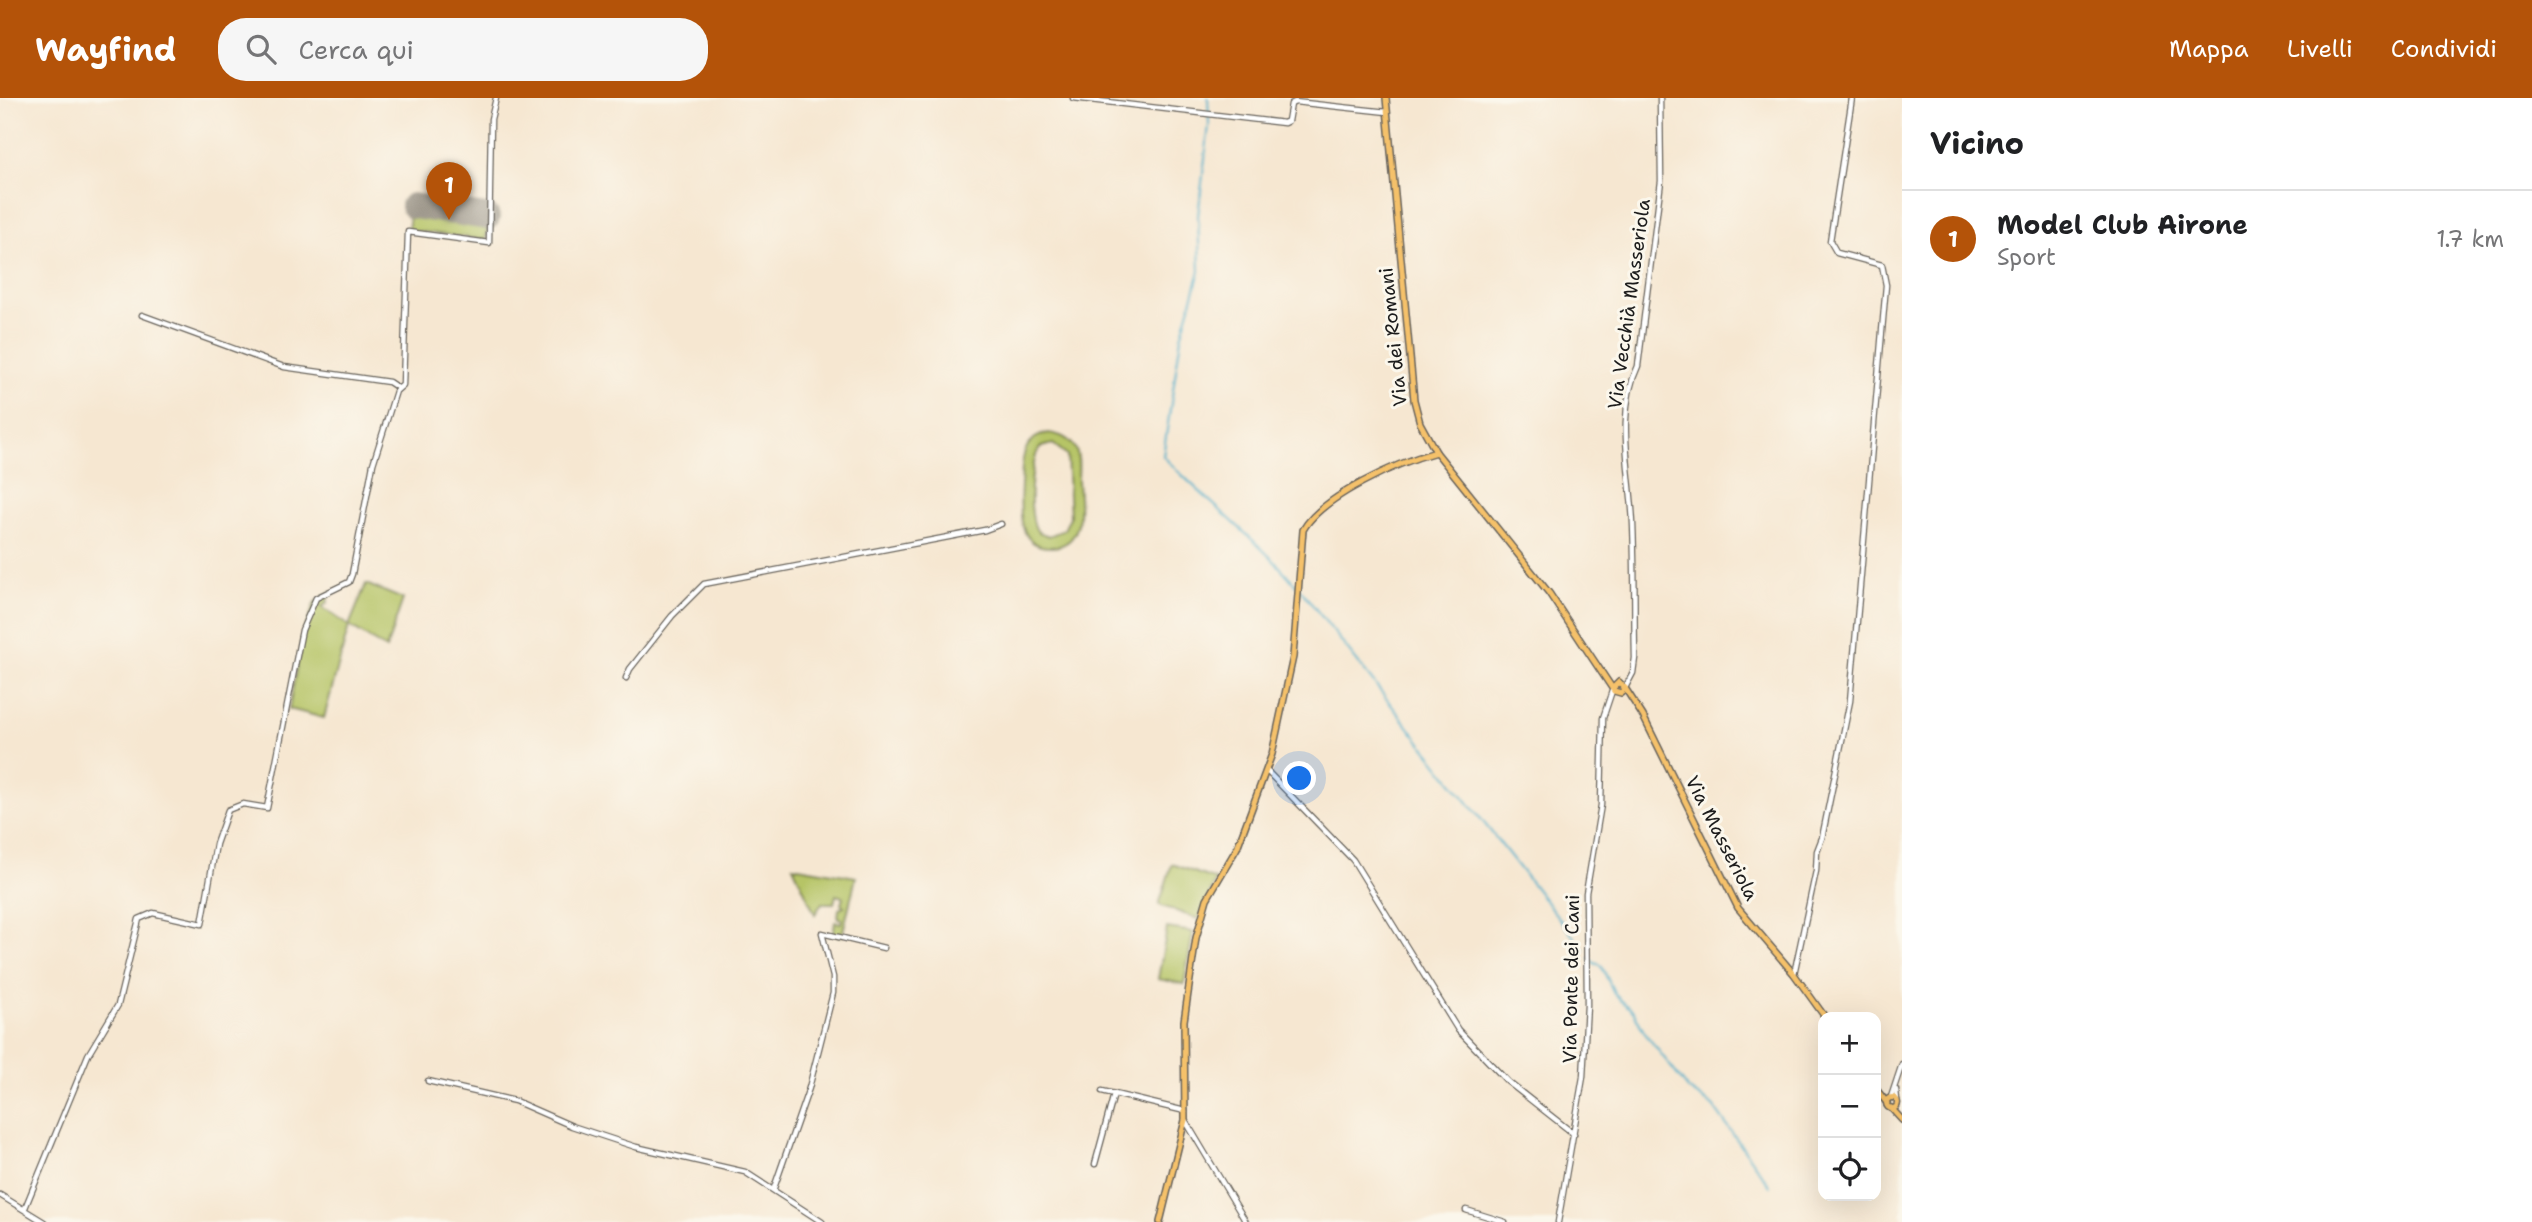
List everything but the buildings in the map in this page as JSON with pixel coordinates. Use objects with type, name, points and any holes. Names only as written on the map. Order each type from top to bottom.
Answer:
[{"type":"main road","name":"Via dei Romani","points":[[1386,98],[1414,400],[1420,424],[1436,452],[1544,587],[1619,694]]},
{"type":"main road","points":[[1160,1222],[1185,1120],[1186,1000],[1203,911],[1237,849],[1267,771],[1293,657],[1300,541],[1312,517],[1386,468],[1436,452]]},
{"type":"main road","points":[[1607,678],[1618,682],[1613,688]]},
{"type":"main road","name":"Via Masseriola","points":[[1618,682],[1631,697],[1738,908],[1794,974],[1821,1012]]},
{"type":"main road","points":[[1619,694],[1625,688]]},
{"type":"main road","points":[[1619,694],[1631,697]]},
{"type":"main road","points":[[1881,1095],[1892,1102],[1900,1117]]},
{"type":"street","points":[[25,1208],[88,1055],[118,1005],[139,919],[144,914],[153,913],[191,924],[202,924],[205,920],[216,844],[228,810],[243,804],[267,808],[302,630],[316,598],[349,582],[373,464],[398,388],[403,385],[408,232],[489,243],[491,120],[496,98]]},
{"type":"street","points":[[1073,98],[1286,123],[1291,104],[1303,101],[1387,113]]},
{"type":"street","name":"Via Vecchià Masseriola","points":[[1625,688],[1635,658],[1633,522],[1626,419],[1629,381],[1638,366],[1654,255],[1661,181],[1660,98]]},
{"type":"street","points":[[1794,974],[1850,701],[1886,285],[1882,265],[1837,253],[1830,241],[1852,98]]},
{"type":"street","points":[[142,315],[284,367],[389,382],[398,388]]},
{"type":"street","points":[[626,678],[630,669],[672,616],[704,584],[985,530],[1001,524]]},
{"type":"street","points":[[1618,682],[1628,680]]},
{"type":"street","name":"Via Ponte dei Cani","points":[[1558,1222],[1583,1077],[1587,1005],[1586,893],[1601,806],[1603,718],[1613,688]]},
{"type":"street","points":[[1609,696],[1619,694]]},
{"type":"street","points":[[1267,771],[1353,860],[1458,1030],[1508,1083],[1574,1134]]},
{"type":"street","points":[[774,1188],[810,1088],[833,993],[834,977],[822,933],[884,948]]},
{"type":"street","points":[[1892,1102],[1902,1064]]},
{"type":"street","points":[[428,1081],[515,1101],[572,1126],[636,1147],[731,1168],[774,1188],[822,1222]]},
{"type":"street","points":[[1102,1091],[1185,1111]]},
{"type":"street","points":[[1095,1164],[1114,1094]]},
{"type":"street","points":[[1185,1120],[1246,1222]]},
{"type":"street","points":[[0,1195],[44,1222]]},
{"type":"street","points":[[1466,1210],[1505,1222]]},
{"type":"green space","points":[[412,200],[489,211],[486,240],[408,230]]},
{"type":"green space","points":[[1048,433],[1067,439],[1075,448],[1078,459],[1079,511],[1076,531],[1071,539],[1052,547],[1040,546],[1026,534],[1020,505],[1022,465],[1027,447],[1036,438]],"holes":[[[1053,444],[1067,455],[1070,517],[1064,530],[1049,536],[1038,532],[1034,525],[1031,503],[1034,463],[1041,447]]]},
{"type":"green space","points":[[366,584],[403,599],[386,649],[349,626]]},
{"type":"green space","points":[[329,593],[327,603],[322,607],[349,626],[324,718],[289,709],[302,638],[315,602]]},
{"type":"green space","points":[[1172,864],[1216,880],[1198,919],[1159,905]]},
{"type":"green space","points":[[793,866],[856,877],[842,936],[833,934],[835,922],[841,923],[842,919],[838,918],[839,909],[844,906],[841,904],[843,897],[836,895],[834,903],[822,903],[815,914]]},
{"type":"green space","points":[[1167,928],[1193,932],[1184,984],[1158,979]]},
{"type":"waterway","points":[[1208,98],[1209,125],[1198,216],[1200,271],[1181,337],[1163,456],[1264,551],[1296,585]]},
{"type":"waterway","points":[[1300,589],[1584,950]]},
{"type":"waterway","points":[[1589,958],[1601,965],[1615,995],[1634,1012],[1644,1032],[1689,1090],[1713,1106],[1770,1186]]},
{"type":"runway","points":[[413,206],[487,217]]},
{"type":"place","name":"Model Club Airone","points":[[449,220]]}]
